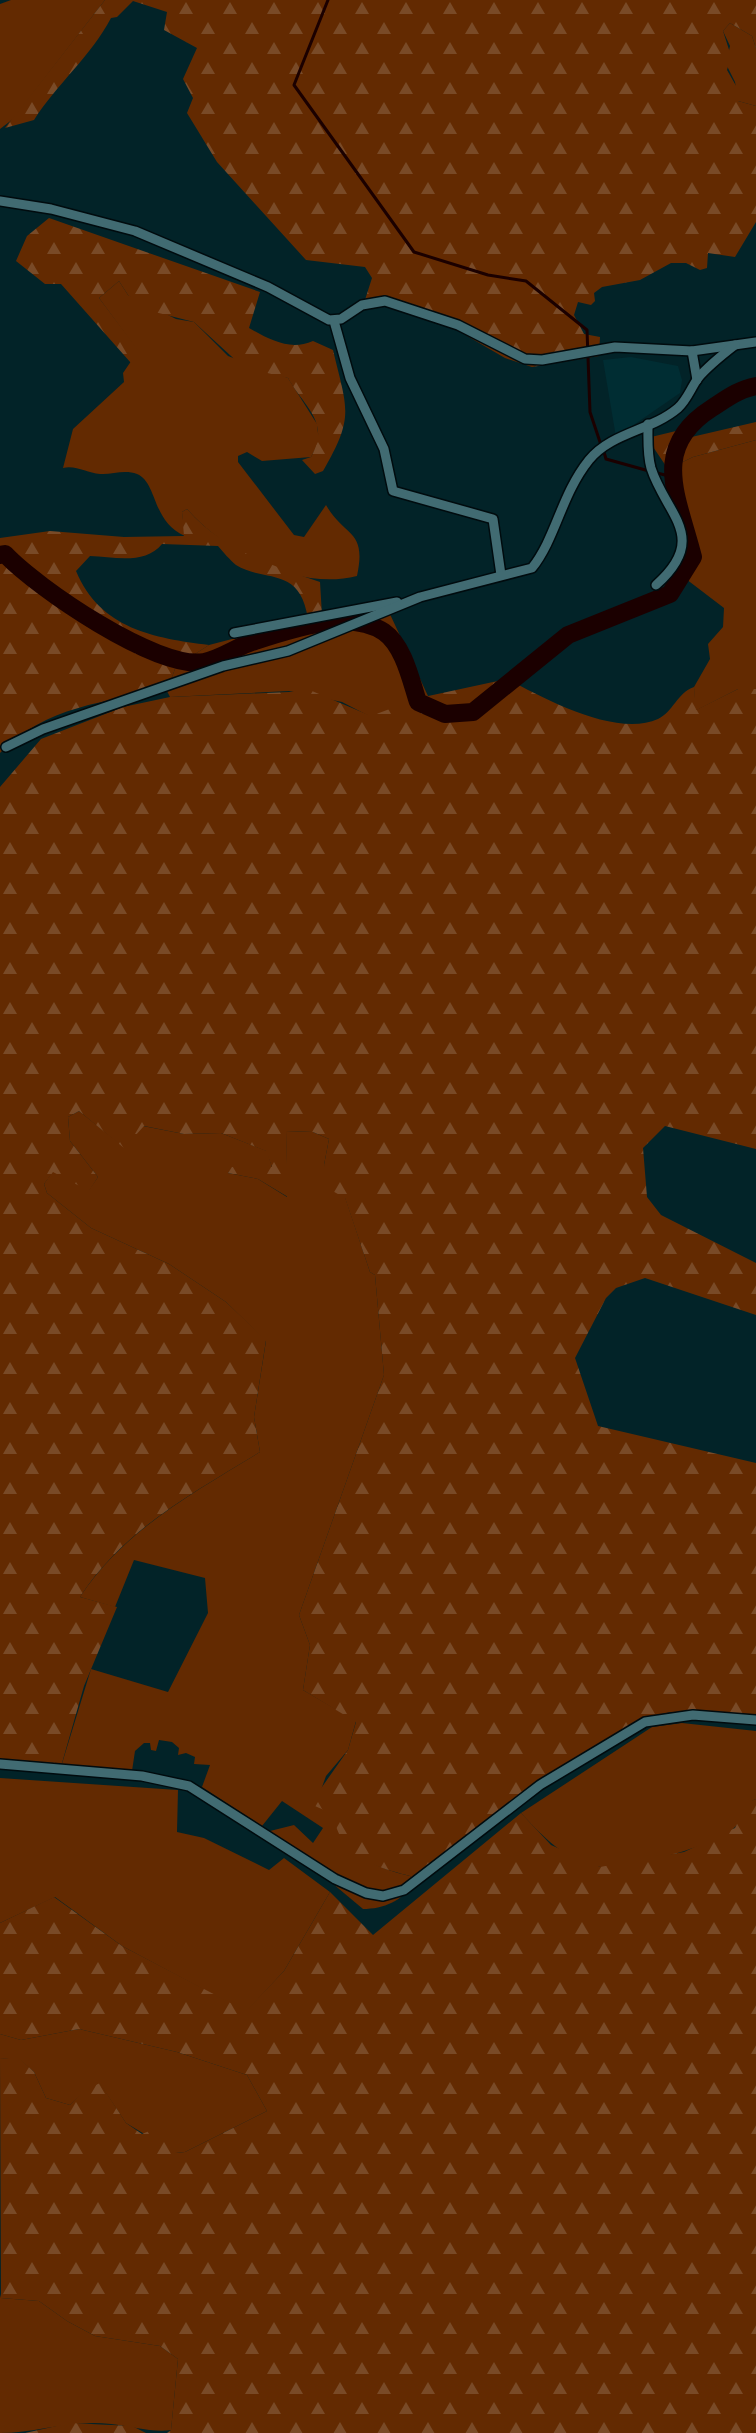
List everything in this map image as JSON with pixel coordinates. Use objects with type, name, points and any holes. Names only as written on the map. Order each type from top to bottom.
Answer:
[{"type":"street","points":[[0,201],[135,231],[268,287],[334,321],[350,378],[384,449],[393,491],[493,519],[501,575]]},
{"type":"street","points":[[334,321],[362,305],[385,301],[458,325],[525,359],[542,360],[615,347],[692,351],[756,342]]},
{"type":"street","points":[[234,633],[420,597],[523,572],[539,559],[567,494],[590,459],[612,441],[678,408],[697,380],[735,345]]},
{"type":"street","points":[[692,351],[697,380]]},
{"type":"street","points":[[648,424],[652,472],[672,505],[681,537],[678,562],[656,585]]},
{"type":"street","points":[[6,747],[43,729],[223,666],[288,651],[420,597]]},
{"type":"street","points":[[0,1764],[142,1776],[189,1786],[335,1879],[366,1893],[383,1896],[404,1890],[540,1785],[645,1722],[693,1715],[756,1720]]},
{"type":"shaded area","points":[[631,357],[678,366],[682,380],[680,393],[616,437],[603,360]]},
{"type":"green space","points":[[11,0],[105,0],[13,119],[0,129],[0,4]]},
{"type":"green space","points":[[105,0],[756,0],[756,48],[752,36],[730,23],[723,31],[731,56],[727,70],[739,91],[738,101],[756,106],[756,222],[735,257],[708,253],[707,268],[700,270],[686,263],[671,263],[640,280],[602,287],[594,293],[595,301],[591,305],[578,302],[574,315],[584,334],[600,337],[599,356],[532,367],[505,358],[450,326],[393,300],[364,303],[372,278],[365,267],[306,260],[217,162],[187,113],[193,98],[183,79],[197,48],[164,30],[167,12],[133,1],[117,17],[111,18],[94,45],[34,120],[5,128]]},
{"type":"green space","points":[[730,23],[752,36],[756,48],[756,106],[738,101],[735,82],[726,64],[730,46],[723,31]]},
{"type":"green space","points":[[49,218],[260,292],[249,328],[280,343],[296,345],[313,341],[333,350],[345,412],[340,437],[323,471],[315,474],[302,460],[311,457],[316,445],[317,424],[288,378],[243,367],[194,322],[147,310],[128,295],[119,281],[99,298],[139,351],[131,363],[61,284],[45,284],[16,261],[27,236]]},
{"type":"green space","points":[[119,281],[128,295],[176,319],[194,322],[228,356],[288,378],[317,424],[319,442],[311,457],[262,461],[247,452],[238,456],[238,462],[294,535],[304,537],[326,505],[357,542],[357,576],[311,578],[264,565],[222,540],[187,509],[182,512],[185,536],[166,521],[149,485],[137,474],[100,474],[63,468],[73,429],[124,382],[123,373],[138,351],[99,298]]},
{"type":"green space","points":[[756,422],[756,440],[693,457],[668,469],[647,438],[676,431],[683,439]]},
{"type":"green space","points":[[756,440],[756,689],[738,689],[695,711],[694,687],[710,659],[708,644],[723,627],[724,608],[686,579],[693,555],[672,493],[668,469],[693,457]]},
{"type":"green space","points":[[187,509],[232,546],[320,582],[322,615],[308,619],[304,602],[289,583],[236,565],[218,546],[162,544],[155,551],[138,557],[90,556],[76,571],[86,591],[114,618],[149,634],[209,645],[176,666],[167,691],[99,702],[56,716],[17,737],[0,753],[0,538],[50,531],[124,537],[184,536],[182,512]]},
{"type":"green space","points":[[389,612],[428,696],[371,717],[342,702],[289,691],[170,697],[167,691],[176,666],[209,645],[308,619],[320,625]]},
{"type":"green space","points":[[507,679],[581,714],[622,724],[641,724],[658,719],[694,687],[696,710],[738,689],[756,689],[756,1149],[665,1126],[643,1148],[647,1197],[661,1215],[756,1263],[756,1315],[645,1278],[616,1288],[606,1298],[575,1358],[598,1426],[756,1463],[756,1720],[671,1712],[643,1718],[590,1750],[414,1881],[410,1876],[372,1864],[355,1854],[347,1848],[329,1814],[310,1804],[348,1750],[356,1722],[303,1690],[310,1645],[299,1615],[384,1375],[375,1275],[370,1272],[345,1198],[329,1189],[324,1165],[329,1139],[313,1132],[286,1131],[288,1197],[258,1179],[228,1173],[232,1167],[272,1167],[266,1151],[221,1133],[184,1134],[144,1126],[124,1148],[79,1111],[68,1117],[70,1141],[98,1177],[89,1191],[53,1172],[44,1184],[47,1193],[91,1228],[169,1264],[226,1302],[266,1340],[254,1417],[260,1452],[161,1514],[117,1551],[80,1597],[117,1607],[84,1686],[60,1770],[0,1766],[0,787],[41,739],[123,707],[170,697],[312,691],[371,716],[419,698]]},
{"type":"green space","points":[[79,1111],[124,1147],[143,1126],[184,1134],[221,1133],[267,1151],[272,1167],[233,1167],[228,1173],[258,1179],[287,1197],[286,1131],[313,1132],[329,1139],[324,1165],[345,1197],[370,1272],[375,1275],[384,1375],[299,1615],[310,1645],[303,1690],[356,1721],[348,1750],[326,1776],[321,1790],[336,1824],[352,1848],[374,1864],[410,1876],[414,1881],[399,1899],[385,1905],[363,1909],[270,1831],[294,1825],[313,1843],[323,1828],[282,1801],[262,1826],[202,1787],[210,1765],[194,1764],[195,1757],[186,1753],[178,1755],[179,1748],[172,1742],[159,1740],[156,1751],[151,1750],[150,1743],[144,1743],[135,1751],[132,1771],[60,1770],[91,1669],[168,1692],[208,1613],[205,1578],[134,1560],[115,1607],[80,1597],[117,1552],[139,1532],[185,1498],[260,1452],[254,1417],[266,1341],[226,1302],[169,1264],[91,1228],[47,1193],[44,1184],[53,1171],[89,1190],[98,1177],[70,1141],[68,1117]]},
{"type":"green space","points":[[682,1723],[756,1731],[756,1799],[749,1804],[735,1827],[725,1834],[671,1855],[601,1867],[567,1855],[521,1813],[652,1727]]},
{"type":"green space","points":[[0,1778],[178,1790],[177,1832],[204,1838],[269,1870],[284,1858],[330,1892],[284,1971],[246,2012],[122,1946],[55,1897],[0,1923]]},
{"type":"green space","points":[[756,1799],[756,2433],[167,2433],[171,2430],[178,2359],[160,2346],[95,2336],[39,2301],[1,2298],[0,2059],[18,2057],[34,2072],[46,2098],[70,2105],[83,2091],[100,2083],[126,2123],[142,2134],[159,2127],[173,2136],[176,2153],[185,2152],[267,2111],[247,2075],[177,2052],[79,2029],[21,2040],[0,2034],[0,1923],[54,1897],[122,1946],[246,2011],[284,1971],[330,1892],[373,1935],[521,1813],[551,1845],[600,1867],[684,1852],[735,1828],[748,1802]]},
{"type":"green space","points":[[79,2029],[177,2052],[247,2075],[267,2111],[185,2152],[176,2153],[126,2123],[100,2084],[83,2092],[70,2105],[46,2098],[34,2072],[18,2058],[0,2059],[0,2034],[21,2040]]},
{"type":"green space","points":[[0,2294],[1,2298],[39,2301],[95,2336],[160,2346],[178,2359],[171,2430],[97,2423],[0,2433]]},
{"type":"green space","points":[[70,2423],[132,2426],[146,2433],[25,2433]]},
{"type":"waterway","points":[[328,0],[294,85],[414,252],[488,275],[526,281],[587,330],[590,412],[601,445]]},
{"type":"waterway","points":[[0,555],[5,554],[43,586],[99,624],[158,653],[183,661],[204,662],[255,641],[320,623],[370,625],[384,632],[397,646],[418,702],[445,714],[473,712],[568,635],[670,594],[693,557],[673,475],[674,457],[680,440],[692,423],[712,408],[738,392],[756,386]]},
{"type":"waterway","points":[[604,452],[606,459],[649,471]]},
{"type":"waterway","points":[[657,473],[673,477]]}]
